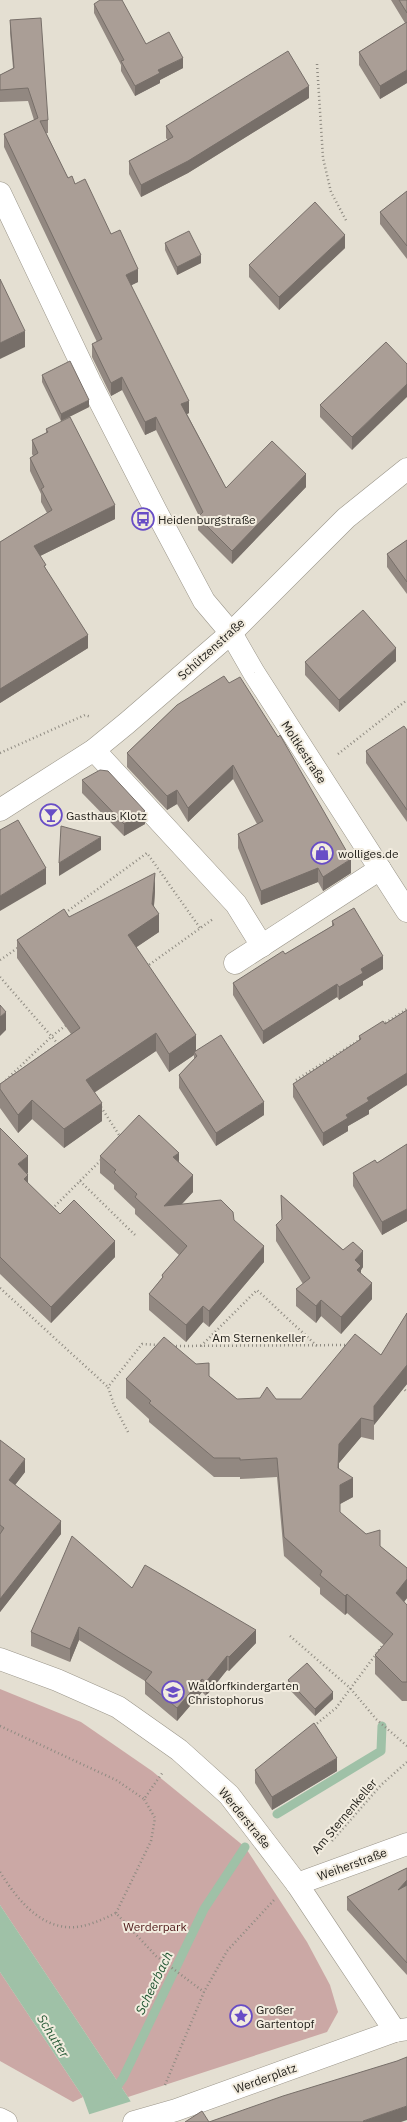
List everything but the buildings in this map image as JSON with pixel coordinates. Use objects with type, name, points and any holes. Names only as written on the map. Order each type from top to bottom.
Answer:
[{"type":"street","points":[[0,193],[90,382],[156,511],[204,601],[231,633]]},
{"type":"street","name":"Schützenstraße","points":[[0,810],[94,750],[127,723],[231,633],[346,518],[407,469]]},
{"type":"street","name":"Moltkestraße","points":[[231,633],[254,673],[407,911]]},
{"type":"street","points":[[94,750],[236,904],[262,946]]},
{"type":"street","points":[[235,963],[380,869]]},
{"type":"street","name":"Werderstraße","points":[[0,1659],[57,1680],[118,1707],[179,1750],[229,1795],[297,1884],[401,2030]]},
{"type":"street","name":"Weiherstraße","points":[[297,1884],[407,1844]]},
{"type":"street","name":"Werderplatz","points":[[134,2122],[162,2114],[401,2030]]},
{"type":"street","points":[[0,2119],[6,2122]]},
{"type":"path","points":[[317,64],[323,158],[331,192],[346,222]]},
{"type":"path","points":[[316,770],[407,700]]},
{"type":"path","points":[[0,753],[84,716],[127,723]]},
{"type":"path","points":[[64,914],[147,853],[200,928]]},
{"type":"path","points":[[142,970],[217,916]]},
{"type":"path","points":[[0,960],[19,946]]},
{"type":"path","points":[[0,977],[53,1035],[61,1048]]},
{"type":"path","points":[[381,1026],[407,1009]]},
{"type":"path","points":[[5,1081],[53,1035],[72,1021]]},
{"type":"path","points":[[296,1080],[368,1034]]},
{"type":"path","points":[[100,1106],[122,1138],[116,1144]]},
{"type":"path","points":[[48,1214],[106,1154]]},
{"type":"path","points":[[80,1181],[135,1235]]},
{"type":"path","points":[[0,1288],[108,1387],[114,1405],[128,1432]]},
{"type":"path","name":"Am Sternenkeller","points":[[200,1347],[257,1290],[317,1346]]},
{"type":"path","points":[[108,1387],[142,1344],[164,1345]]},
{"type":"path","name":"Am Sternenkeller","points":[[171,1346],[349,1345]]},
{"type":"path","points":[[397,1382],[407,1392]]},
{"type":"path","points":[[290,1636],[350,1688],[376,1719],[407,1746]]},
{"type":"path","points":[[309,1730],[336,1708],[388,1638]]},
{"type":"path","points":[[0,1726],[116,1780],[144,1799],[155,1818],[152,1841],[116,1913],[89,1924],[67,1926],[44,1922],[26,1908],[0,1872]]},
{"type":"path","points":[[144,1799],[179,1750]]},
{"type":"path","name":"Am Sternenkeller","points":[[331,1843],[381,1785],[407,1762]]},
{"type":"path","points":[[165,2086],[204,1992],[228,1951],[277,1897],[297,1884]]},
{"type":"path","points":[[116,1913],[156,1956],[204,1992]]},
{"type":"green space","name":"Werderpark","points":[[0,1689],[81,1722],[152,1771],[245,1847],[307,1942],[330,1985],[338,2012],[327,2032],[128,2097],[0,1905]]},
{"type":"green space","points":[[0,1972],[83,2097],[73,2102],[0,2061]]},
{"type":"water","name":"Schutter","points":[[0,1905],[128,2097],[143,2122],[92,2122],[83,2097],[0,1972]]},
{"type":"pier","points":[[132,2101],[145,2122],[90,2122],[87,2115]]},
{"type":"waterway","name":"Scheerbach","points":[[277,1814],[381,1751],[382,1726]]},
{"type":"waterway","name":"Scheerbach","points":[[112,2094],[123,2078],[204,1909],[245,1847]]},
{"type":"place","name":"Heidenburgstraße","points":[[143,519]]},
{"type":"place","name":"Gasthaus Klotz","points":[[51,815]]},
{"type":"place","name":"wolliges.de","points":[[322,853]]},
{"type":"place","name":"Waldorfkindergarten Christophorus","points":[[173,1692]]},
{"type":"place","name":"Großer Gartentopf","points":[[241,2016]]}]
